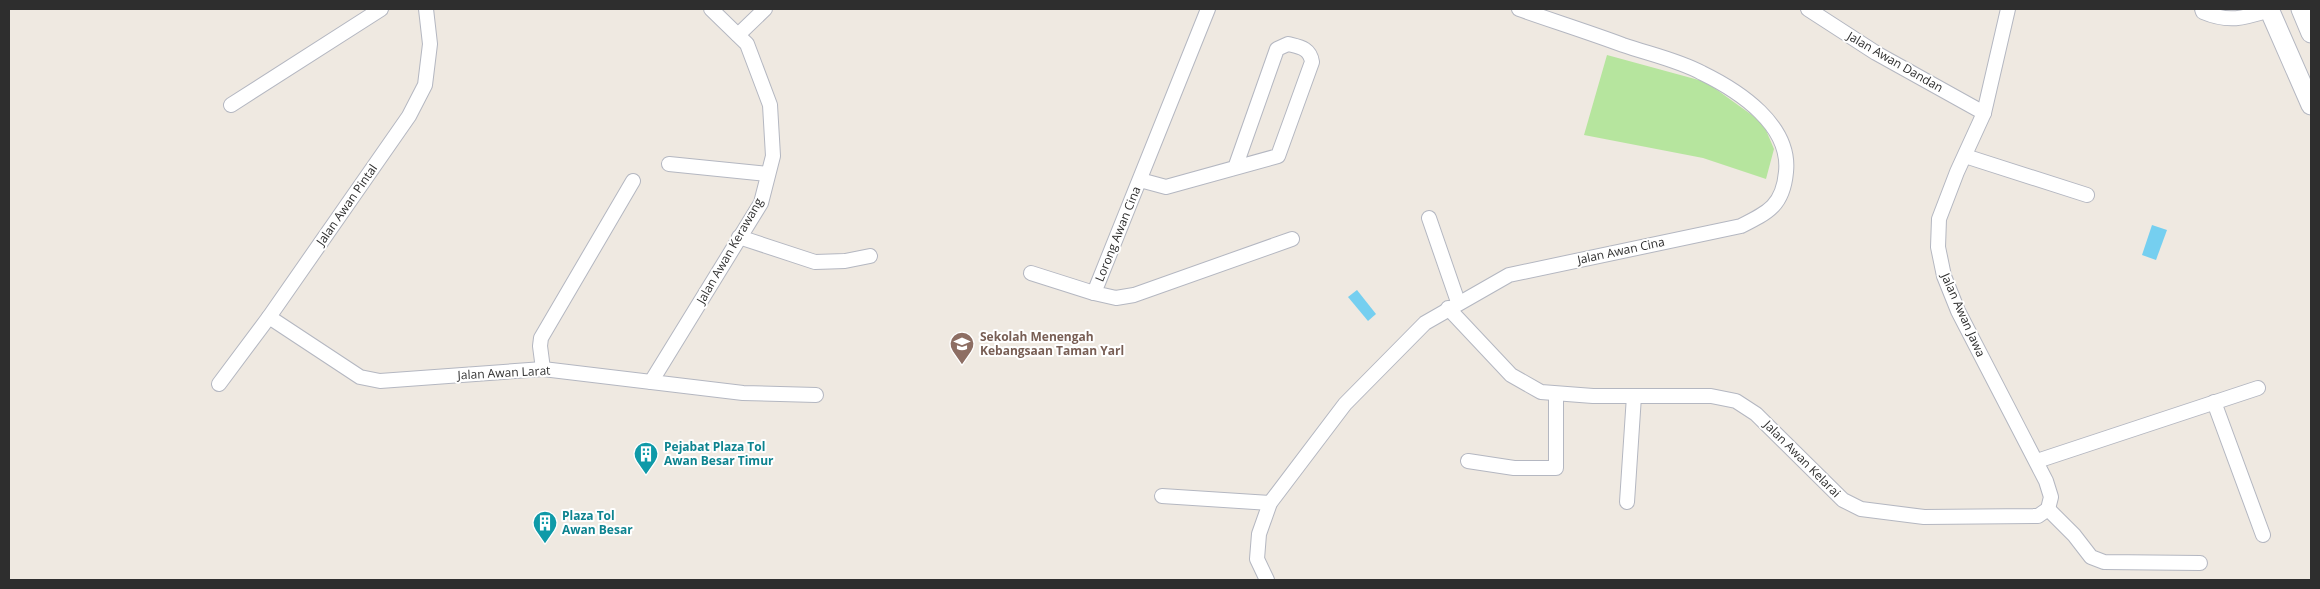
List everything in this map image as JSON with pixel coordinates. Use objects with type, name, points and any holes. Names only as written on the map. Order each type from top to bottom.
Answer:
[{"type":"main road","points":[[2270,9],[2311,106]]},
{"type":"main road","points":[[2301,9],[2311,33]]},
{"type":"street","points":[[232,105],[381,9]]},
{"type":"street","name":"Jalan Awan Pintal","points":[[219,384],[269,317],[392,142],[425,85],[430,44],[426,9]]},
{"type":"street","name":"Jalan Awan Kerawang","points":[[652,382],[761,203],[773,156],[770,105],[747,44],[711,9]]},
{"type":"street","points":[[738,35],[765,9]]},
{"type":"street","name":"Lorong Awan Cina","points":[[1208,9],[1094,293],[1116,298],[1134,295],[1292,239]]},
{"type":"street","name":"Jalan Awan Cina","points":[[1267,580],[1257,558],[1258,534],[1270,503],[1345,404],[1425,323],[1453,305],[1509,275],[1741,226],[1764,214],[1780,200],[1785,183],[1787,163],[1780,140],[1764,116],[1734,91],[1701,72],[1518,9]]},
{"type":"street","name":"Jalan Awan Dandan","points":[[1808,9],[1876,53],[1984,113]]},
{"type":"street","name":"Jalan Awan Jawa","points":[[2008,9],[1984,113],[1939,220],[1938,247],[1944,276],[1958,311],[1991,377],[2037,461],[2050,503]]},
{"type":"street","points":[[2202,9],[2203,12],[2220,20],[2241,18],[2270,9]]},
{"type":"street","points":[[1140,180],[1166,187],[1278,156],[1312,62],[1311,55],[1306,48],[1288,44],[1277,49],[1234,168]]},
{"type":"street","points":[[1965,156],[2087,195]]},
{"type":"street","points":[[669,164],[768,174]]},
{"type":"street","points":[[543,369],[540,346],[541,338],[633,182]]},
{"type":"street","points":[[1430,218],[1453,305]]},
{"type":"street","points":[[739,237],[815,262],[844,261],[870,256]]},
{"type":"street","points":[[1030,273],[1094,293]]},
{"type":"street","name":"Jalan Awan Kelarai","points":[[1453,305],[1510,375],[1541,392],[1634,396],[1711,396],[1736,401],[1756,414],[1843,500],[1861,509],[1924,517],[2038,516],[2050,503]]},
{"type":"street","name":"Jalan Awan Larat","points":[[269,317],[360,377],[380,381],[543,369],[743,393],[816,395]]},
{"type":"street","points":[[2037,461],[2258,388]]},
{"type":"street","points":[[1468,461],[1514,468],[1556,468],[1556,394]]},
{"type":"street","points":[[1627,502],[1634,396]]},
{"type":"street","points":[[2214,402],[2263,535]]},
{"type":"street","points":[[1162,496],[1270,503]]},
{"type":"street","points":[[2050,503],[2091,557],[2098,560],[2104,562],[2200,563]]},
{"type":"green space","points":[[1607,55],[1706,82],[1763,123],[1774,149],[1766,179],[1703,158],[1584,135]]},
{"type":"water","points":[[2152,225],[2167,230],[2156,260],[2142,255]]},
{"type":"water","points":[[1357,290],[1376,314],[1368,321],[1348,297]]},
{"type":"place","name":"Sekolah Menengah Kebangsaan Taman Yarl","points":[[962,365]]},
{"type":"place","name":"Pejabat Plaza Tol Awan Besar Timur","points":[[646,475]]},
{"type":"place","name":"Plaza Tol Awan Besar","points":[[545,544]]}]
